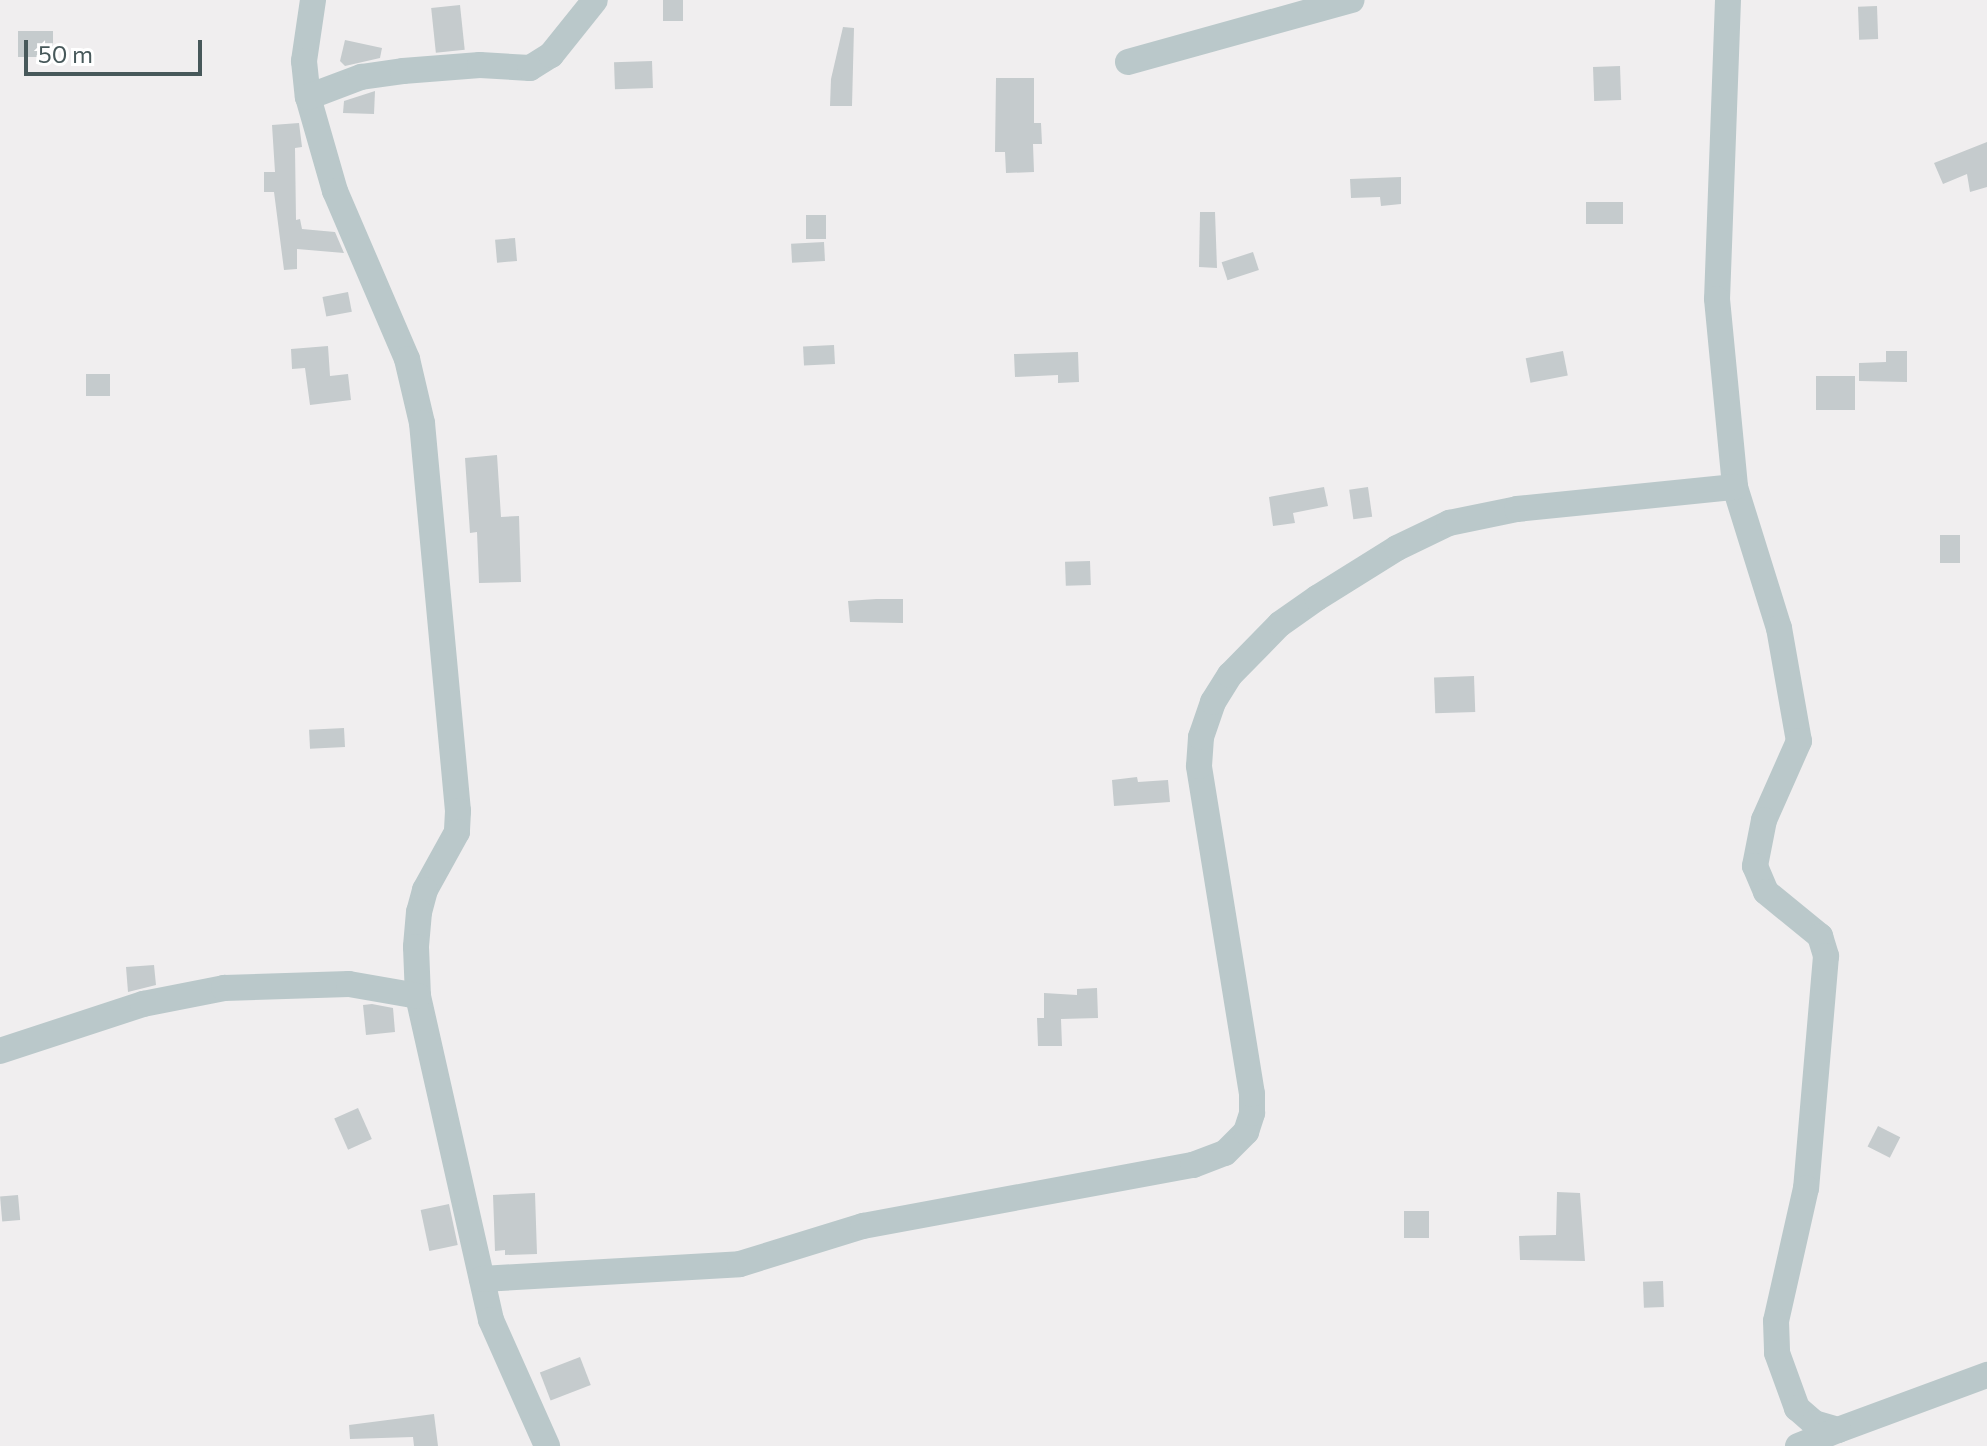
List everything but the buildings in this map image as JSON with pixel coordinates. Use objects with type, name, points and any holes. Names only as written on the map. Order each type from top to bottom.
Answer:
[{"type":"street","points":[[313,0],[304,61],[308,97],[335,191],[407,359],[422,423],[458,811],[457,832],[425,890],[419,912],[416,947],[418,996],[497,1339],[547,1446]]},
{"type":"street","points":[[308,97],[361,77],[389,73],[446,66],[530,68],[551,55],[595,0]]},
{"type":"street","points":[[1128,62],[1352,0]]},
{"type":"street","points":[[1728,0],[1717,299],[1735,487],[1779,628],[1799,741],[1764,820],[1755,866],[1766,892],[1808,923],[1820,936],[1826,956],[1806,1188],[1776,1321],[1777,1353],[1797,1408],[1814,1423],[1838,1430]]},
{"type":"street","points":[[482,1279],[740,1264],[863,1226],[1193,1165],[1225,1153],[1246,1132],[1252,1113],[1252,1094],[1243,1020],[1199,766],[1201,737],[1213,702],[1230,675],[1258,644],[1292,615],[1397,548],[1449,523],[1517,509],[1735,487]]},
{"type":"street","points":[[0,1051],[143,1004],[224,988],[349,984],[418,996]]},
{"type":"street","points":[[1798,1446],[1987,1375]]}]
